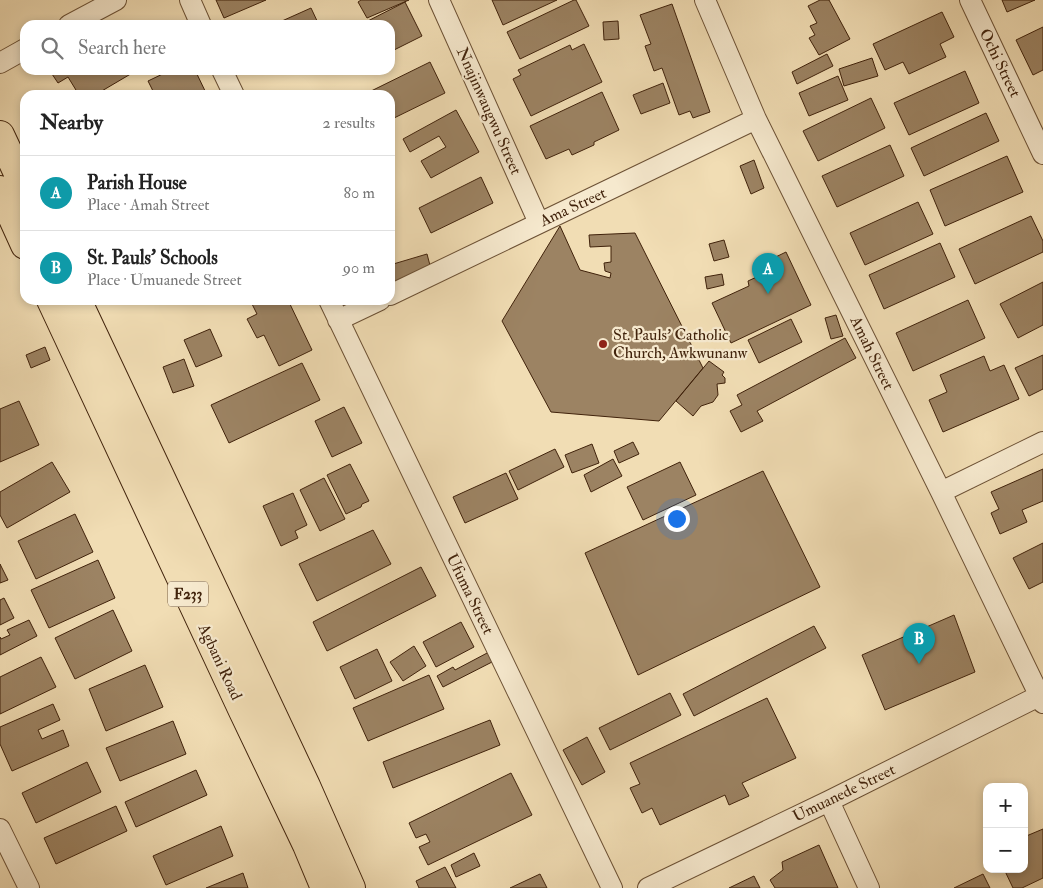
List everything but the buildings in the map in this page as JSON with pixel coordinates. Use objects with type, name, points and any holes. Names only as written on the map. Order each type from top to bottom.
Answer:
[{"type":"main road","points":[[0,135],[20,177]]},
{"type":"main road","points":[[0,190],[20,234]]},
{"type":"main road","name":"Agbani Road","points":[[52,305],[307,845],[325,888]]},
{"type":"main road","name":"Agbani Road","points":[[79,305],[306,786],[351,888]]},
{"type":"street","points":[[78,20],[116,0]]},
{"type":"street","points":[[190,0],[199,20]]},
{"type":"street","name":"Nnajinwaugwu Street","points":[[439,0],[539,223]]},
{"type":"street","name":"Amah Street","points":[[706,0],[756,119],[941,492],[1041,700]]},
{"type":"street","name":"Ochi Street","points":[[970,0],[1043,154]]},
{"type":"street","points":[[0,63],[20,52]]},
{"type":"street","points":[[224,75],[232,90]]},
{"type":"street","name":"Ama Street","points":[[395,293],[756,119]]},
{"type":"street","name":"Ufuma Street","points":[[331,305],[612,888]]},
{"type":"street","points":[[338,320],[370,305]]},
{"type":"street","points":[[941,492],[1043,442]]},
{"type":"street","name":"Umuanede Street","points":[[648,888],[1041,700]]},
{"type":"street","points":[[829,801],[869,888]]},
{"type":"street","points":[[0,829],[29,888]]},
{"type":"place","name":"Parish House","points":[[768,294]]},
{"type":"place","name":"St. Pauls' Catholic Church, Awkwunanw","points":[[603,344]]},
{"type":"place","name":"St. Pauls' Schools","points":[[919,664]]}]
